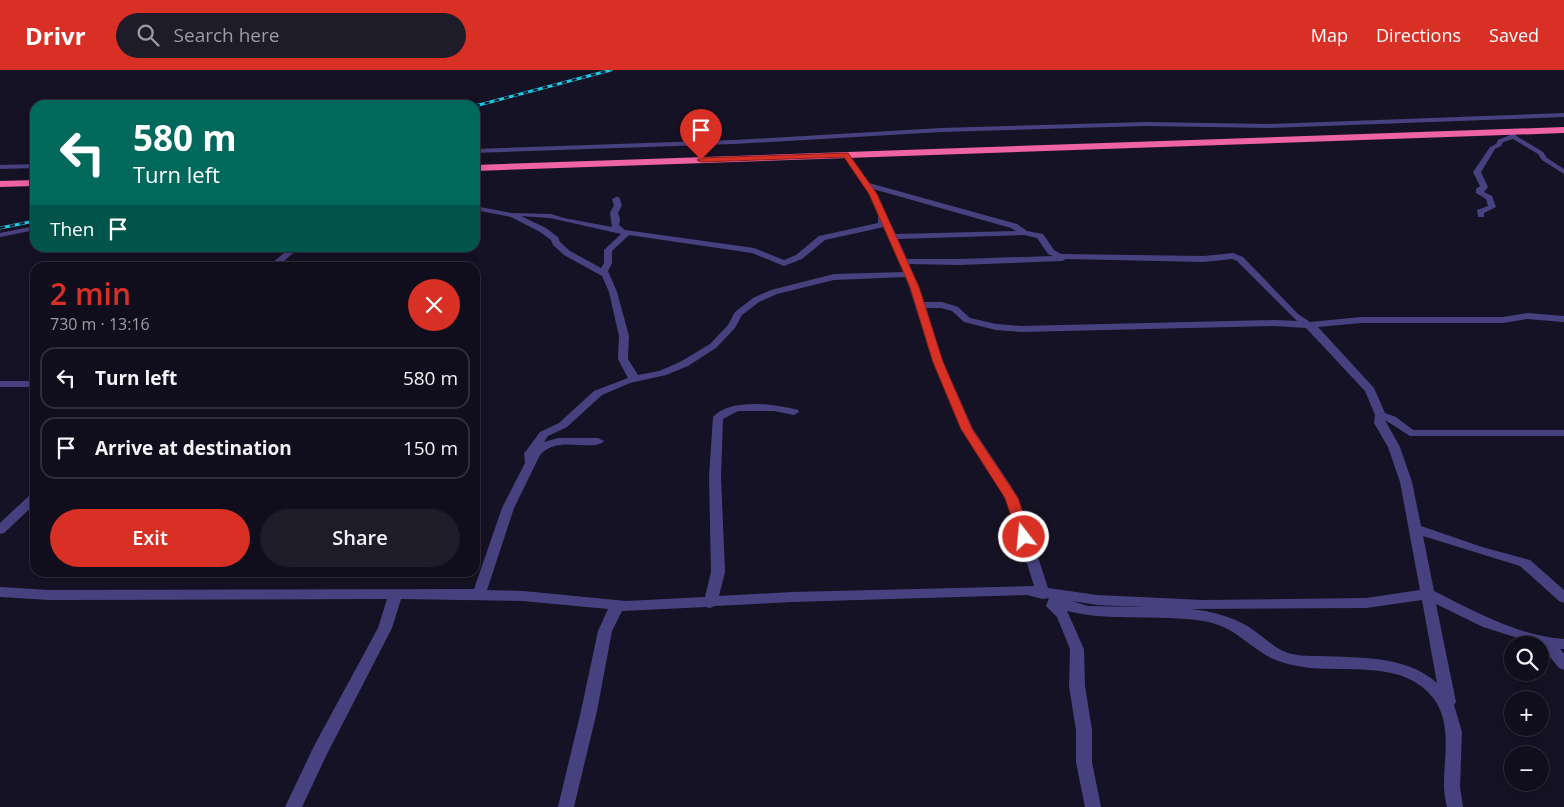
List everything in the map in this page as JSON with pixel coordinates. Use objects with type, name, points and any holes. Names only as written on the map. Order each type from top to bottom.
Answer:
[{"type":"highway","points":[[480,163],[1564,125]]},
{"type":"highway","points":[[480,168],[1511,134],[1564,130]]},
{"type":"highway","points":[[0,179],[30,178]]},
{"type":"highway","points":[[0,184],[30,183]]},
{"type":"street","points":[[480,151],[734,142],[941,130],[1146,124],[1310,125],[1564,115]]},
{"type":"street","points":[[1482,215],[1480,212],[1482,210],[1492,207],[1489,198],[1480,193],[1480,189],[1484,187],[1477,172],[1492,148],[1499,145],[1500,141],[1511,134],[1541,152],[1544,159],[1564,172]]},
{"type":"street","points":[[846,155],[867,185],[883,216],[922,305],[938,362],[967,429],[1005,486],[1016,508],[1053,606],[1063,615],[1077,649],[1077,686],[1084,730],[1084,762],[1093,807]]},
{"type":"street","points":[[0,167],[30,166]]},
{"type":"street","points":[[867,185],[1005,223],[1014,226],[1024,233]]},
{"type":"street","points":[[616,200],[618,205],[614,213],[616,219],[615,226],[624,232]]},
{"type":"street","points":[[480,209],[511,215],[543,230],[567,252],[605,274],[613,292],[624,336],[623,359],[635,380]]},
{"type":"street","points":[[511,215],[551,216],[562,220],[624,232],[754,251],[784,263],[799,256],[822,238],[882,224],[883,216]]},
{"type":"street","points":[[0,235],[30,229]]},
{"type":"street","points":[[605,274],[608,263],[608,250],[626,234],[624,232]]},
{"type":"street","points":[[892,238],[1024,233],[1040,236],[1054,254],[1079,257]]},
{"type":"street","points":[[278,262],[290,252]]},
{"type":"street","points":[[902,262],[1013,261],[1079,257],[1204,259],[1233,256],[1248,265],[1295,316],[1308,325],[1370,390],[1380,415],[1380,424],[1394,447],[1406,482],[1454,732],[1452,780],[1455,807]]},
{"type":"street","points":[[530,462],[530,453],[544,434],[563,425],[598,393],[662,373],[691,360],[713,346],[732,326],[738,314],[756,300],[774,292],[834,277],[908,274]]},
{"type":"street","points":[[922,305],[942,304],[974,322],[1021,330],[1109,326],[1308,325],[1361,320],[1503,320],[1527,316],[1564,319]]},
{"type":"street","points":[[0,384],[30,384]]},
{"type":"street","points":[[710,603],[718,572],[715,477],[718,417],[736,408],[774,408],[794,412]]},
{"type":"street","points":[[1380,415],[1392,419],[1410,433],[1564,433]]},
{"type":"street","points":[[480,595],[508,508],[530,462],[542,446],[558,441],[598,441]]},
{"type":"street","points":[[0,530],[30,502]]},
{"type":"street","points":[[1414,529],[1525,563],[1564,598]]},
{"type":"street","points":[[0,592],[49,594],[480,595],[523,596],[617,606],[867,594],[1027,590],[1097,600],[1222,605],[1366,603],[1427,594],[1488,623],[1526,636]]},
{"type":"street","points":[[1050,594],[1068,606],[1088,611],[1176,612],[1226,622],[1243,630],[1278,655],[1298,661],[1382,665],[1408,672],[1426,682],[1440,694],[1449,710]]},
{"type":"street","points":[[293,807],[320,751],[385,628],[395,595]]},
{"type":"street","points":[[566,807],[589,711],[605,631],[617,606]]},
{"type":"street","points":[[1549,643],[1564,644]]},
{"type":"street","points":[[1549,646],[1564,664]]},
{"type":"railway","points":[[480,105],[611,70]]},
{"type":"railway","points":[[0,228],[30,222]]},
{"type":"route","points":[[701,160],[846,155],[873,194],[922,305],[930,341],[967,429],[1012,498],[1024,537]]}]
